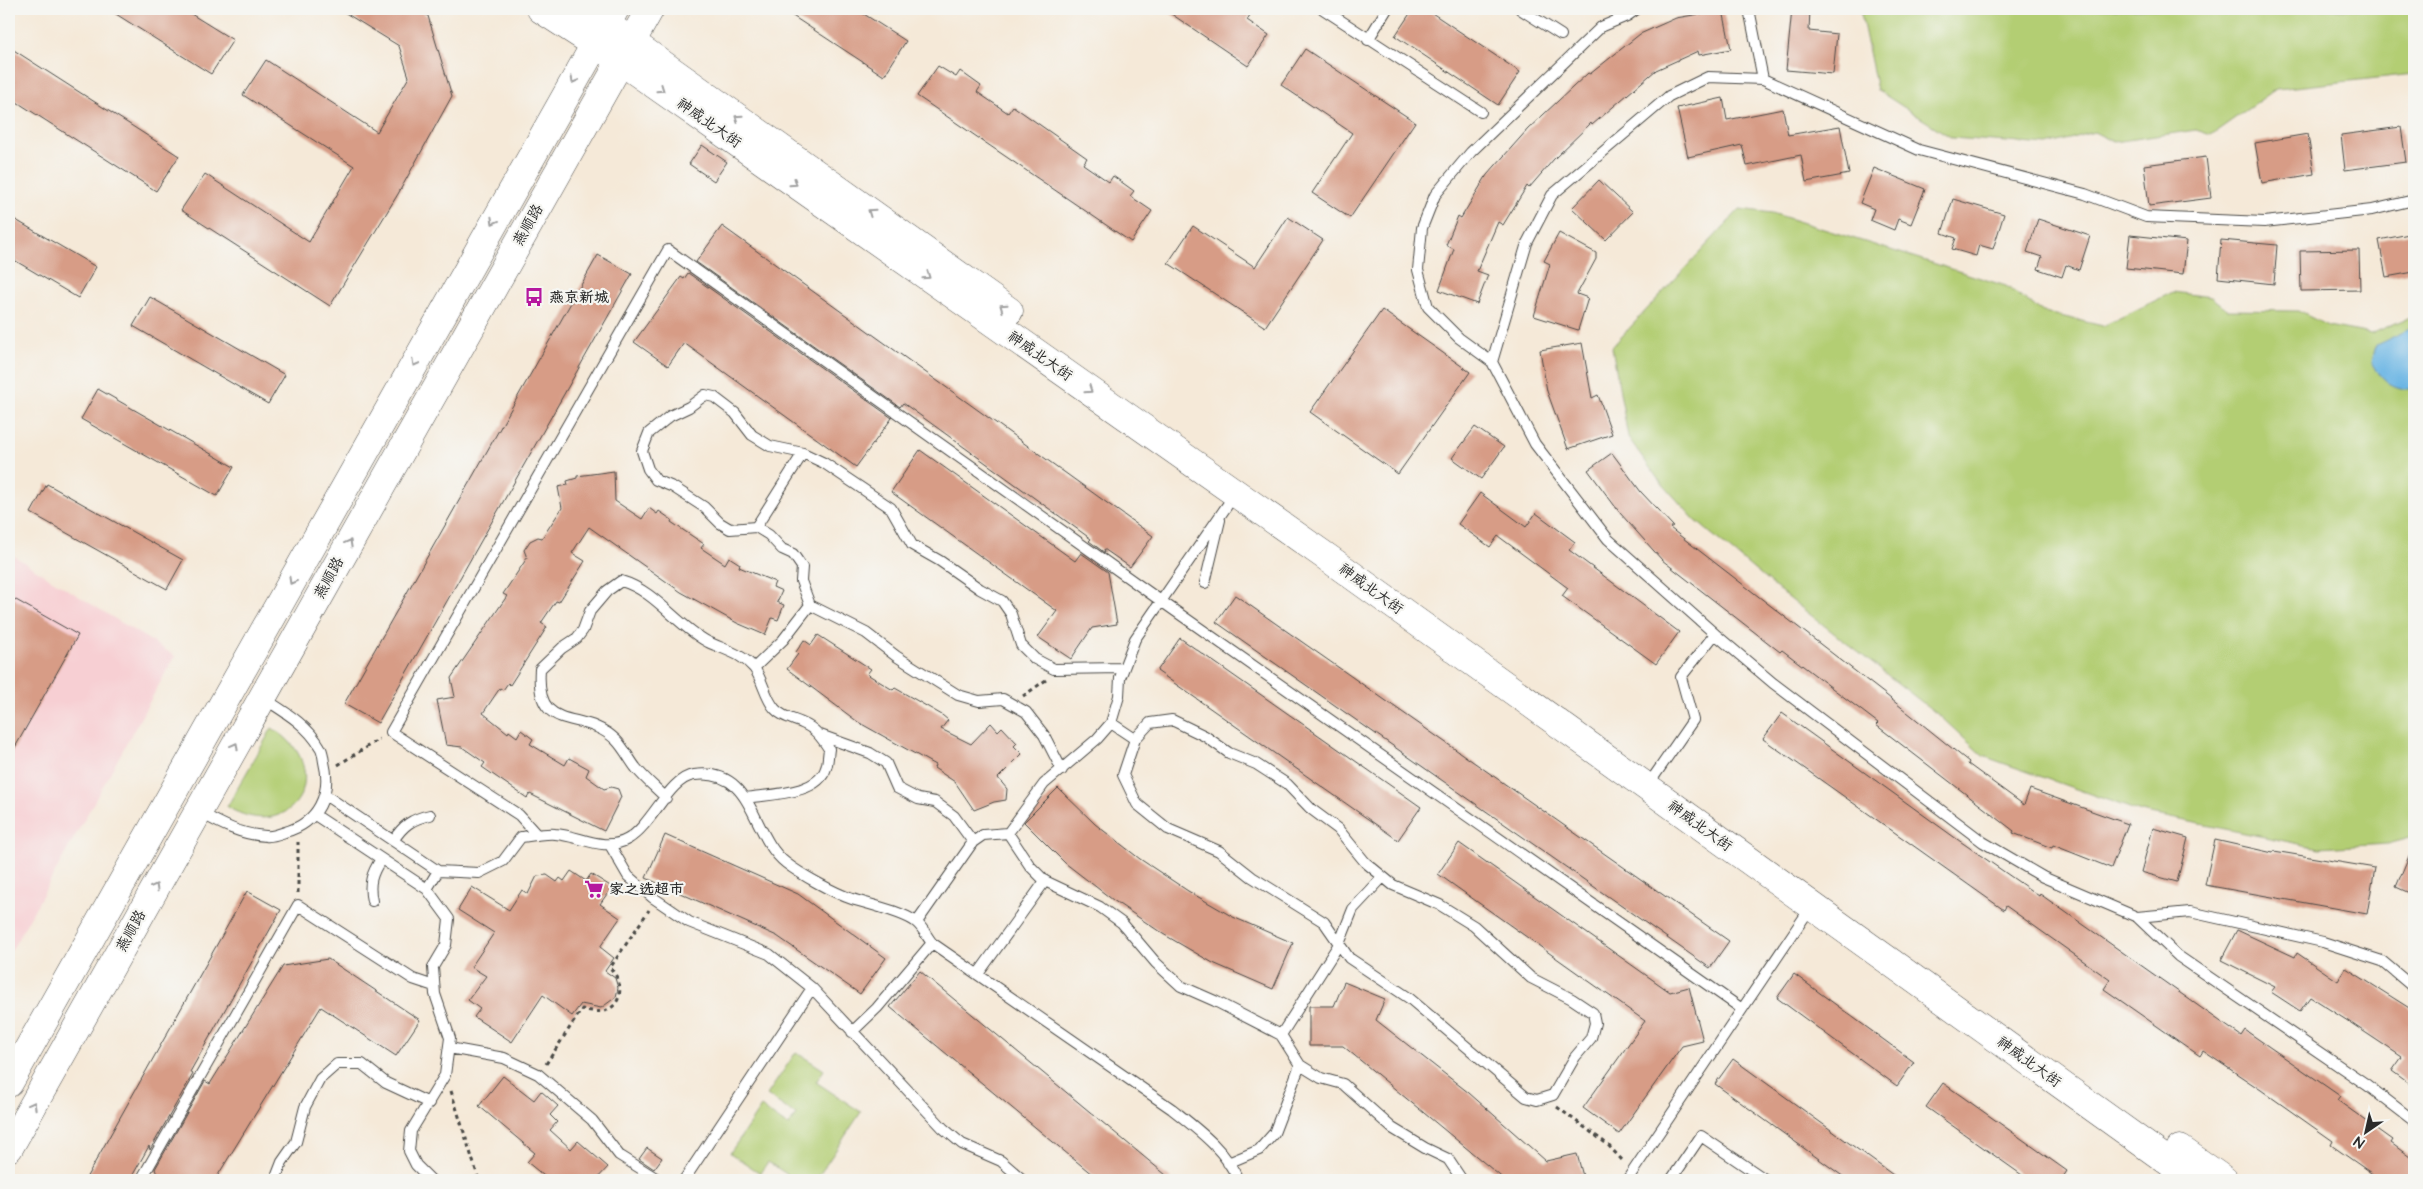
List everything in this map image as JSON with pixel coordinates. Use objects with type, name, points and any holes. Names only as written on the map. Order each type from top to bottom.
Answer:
[{"type":"street","name":"神威北大街","points":[[541,9],[600,21],[626,52],[1228,504],[1812,906],[2194,1180]]},
{"type":"street","name":"燕顺路","points":[[9,1148],[650,9]]},
{"type":"street","name":"燕顺路","points":[[9,1083],[600,21]]},
{"type":"street","name":"神威北大街","points":[[626,52],[1333,540],[1655,775],[2224,1180]]},
{"type":"lane","points":[[1322,9],[1482,112]]},
{"type":"lane","points":[[1368,40],[1388,9]]},
{"type":"lane","points":[[1520,9],[1561,35]]},
{"type":"lane","points":[[1637,9],[1627,16],[1601,27],[1471,152],[1435,195],[1422,228],[1418,270],[1428,307],[1459,338],[1492,362],[1535,444],[1608,539],[1773,683],[1983,842],[2043,877],[2137,917],[2178,956],[2368,1085],[2414,1121]]},
{"type":"lane","points":[[1749,9],[1763,79]]},
{"type":"lane","points":[[1492,362],[1527,243],[1552,195],[1669,96],[1708,77],[1763,79],[1919,150],[2085,194],[2146,217],[2264,222],[2372,210],[2414,200]]},
{"type":"lane","points":[[537,835],[520,815],[391,732],[668,250],[1742,1009]]},
{"type":"lane","points":[[1062,770],[1044,736],[1026,712],[1003,699],[979,701],[958,694],[896,656],[866,633],[810,606],[801,581],[802,567],[793,554],[782,549],[770,535],[756,527],[730,529],[720,523],[704,507],[672,487],[656,480],[648,469],[642,451],[649,433],[670,416],[689,407],[705,394],[714,397],[735,413],[752,435],[770,446],[803,453],[824,463],[891,508],[912,545],[1002,601],[1011,614],[1021,645],[1036,659],[1054,669],[1124,668]]},
{"type":"lane","points":[[756,527],[803,453]]},
{"type":"lane","points":[[1205,584],[1228,504]]},
{"type":"lane","points":[[917,922],[974,842],[983,835],[1008,833],[1044,784],[1097,739],[1111,723],[1119,696],[1120,678],[1135,639],[1228,504]]},
{"type":"lane","points":[[666,798],[637,769],[617,741],[604,730],[584,722],[558,718],[548,708],[540,694],[540,669],[562,648],[577,638],[583,630],[590,610],[607,591],[621,581],[636,585],[683,626],[709,642],[737,653],[754,668],[775,709],[788,718],[804,723],[820,735],[870,752],[886,763],[897,788],[918,799],[934,802],[954,816],[974,842]]},
{"type":"lane","points":[[754,668],[783,640],[810,606]]},
{"type":"lane","points":[[1655,775],[1693,720],[1681,677],[1715,634]]},
{"type":"lane","points":[[198,811],[235,831],[268,837],[298,828],[315,815],[325,796],[326,772],[321,747],[297,720],[262,698]]},
{"type":"lane","points":[[1172,720],[1205,736],[1229,753],[1256,764],[1287,784],[1311,809],[1338,829],[1365,862],[1393,885],[1440,905],[1474,926],[1530,978],[1572,999],[1593,1013],[1595,1023],[1592,1038],[1575,1058],[1552,1095],[1537,1100],[1526,1097],[1409,998],[1349,958],[1324,922],[1252,877],[1219,851],[1168,829],[1137,804],[1123,775],[1135,739],[1150,724],[1172,720]]},
{"type":"lane","points":[[1111,723],[1135,739]]},
{"type":"lane","points":[[746,798],[801,790],[815,784],[826,770],[829,749],[820,735]]},
{"type":"lane","points":[[325,796],[438,871],[479,873],[502,862],[521,837],[555,834],[610,845],[628,840],[648,823],[678,781],[694,775],[716,776],[733,784],[746,798],[764,835],[785,862],[849,898],[917,922],[932,943],[1172,1109],[1206,1136],[1228,1163],[1238,1180]]},
{"type":"lane","points":[[315,815],[427,889],[449,919],[446,945],[432,967],[434,986],[450,1038],[445,1074],[429,1104],[411,1131],[409,1151],[416,1165],[431,1180]]},
{"type":"lane","points":[[393,841],[401,828],[415,819],[430,815]]},
{"type":"lane","points":[[1008,833],[1030,866],[1045,881],[1100,908],[1122,923],[1156,964],[1181,986],[1281,1035],[1300,1065],[1321,1078],[1343,1084],[1392,1128],[1424,1148],[1448,1159],[1462,1180]]},
{"type":"lane","points":[[610,845],[628,876],[656,900],[689,922],[770,954],[812,988],[943,1128],[962,1144],[1001,1161],[1023,1180]]},
{"type":"lane","points":[[372,901],[369,888],[372,873],[382,859]]},
{"type":"lane","points":[[427,889],[438,871]]},
{"type":"lane","points":[[1281,1035],[1339,944],[1353,909],[1383,877]]},
{"type":"lane","points":[[978,974],[1045,881]]},
{"type":"lane","points":[[141,1180],[298,905],[413,979],[434,986]]},
{"type":"lane","points":[[1630,1176],[1812,906]]},
{"type":"lane","points":[[2137,917],[2190,912],[2324,942],[2382,961],[2414,988]]},
{"type":"lane","points":[[852,1032],[877,1008],[932,943]]},
{"type":"lane","points":[[684,1180],[812,988]]},
{"type":"lane","points":[[449,1048],[504,1058],[538,1074],[592,1120],[619,1155],[659,1180]]},
{"type":"lane","points":[[276,1180],[282,1162],[296,1142],[308,1100],[320,1079],[337,1064],[362,1064],[386,1083],[429,1104]]},
{"type":"lane","points":[[1228,1163],[1259,1150],[1274,1133],[1300,1065]]},
{"type":"lane","points":[[1671,1180],[1701,1136],[1766,1180]]},
{"type":"path","points":[[1012,704],[1048,679],[1054,669]]},
{"type":"path","points":[[326,772],[391,732]]},
{"type":"path","points":[[298,828],[298,905]]},
{"type":"path","points":[[538,1074],[582,1009],[594,1011],[607,1010],[618,999],[621,986],[610,968],[656,900]]},
{"type":"path","points":[[445,1074],[479,1180]]},
{"type":"path","points":[[1552,1095],[1556,1106],[1607,1144],[1630,1176]]},
{"type":"shaded area","points":[[9,553],[175,656],[9,955]]},
{"type":"green space","points":[[1860,9],[2414,9],[2414,74],[2276,89],[2211,135],[2196,130],[2114,142],[2094,132],[2048,145],[1952,138],[1877,90]]},
{"type":"green space","points":[[1740,209],[1772,213],[2006,286],[2043,312],[2103,326],[2173,292],[2211,297],[2227,310],[2298,311],[2328,326],[2371,334],[2414,315],[2414,837],[2388,844],[2319,848],[2141,812],[1983,756],[1941,717],[1771,584],[1695,520],[1658,479],[1628,437],[1612,347]]},
{"type":"green space","points":[[272,728],[292,744],[302,762],[305,780],[300,797],[289,810],[272,817],[251,817],[227,807]]},
{"type":"green space","points":[[796,1052],[824,1070],[816,1082],[861,1112],[816,1180],[796,1180],[768,1162],[760,1173],[730,1153],[761,1107],[788,1126],[796,1115],[767,1095]]},
{"type":"water","points":[[2414,327],[2414,389],[2400,388],[2388,383],[2372,362],[2376,345]]},
{"type":"building","points":[[108,9],[183,9],[233,40],[211,74]]},
{"type":"building","points":[[339,9],[417,9],[428,16],[452,96],[398,194],[330,306],[181,210],[205,174],[309,242],[354,166],[243,95],[266,60],[377,132],[409,77],[399,46]]},
{"type":"building","points":[[782,9],[856,9],[906,41],[884,76]]},
{"type":"building","points":[[1164,9],[1242,9],[1250,15],[1247,20],[1269,35],[1248,66]]},
{"type":"building","points":[[1413,9],[1426,9],[1520,72],[1498,105],[1395,36]]},
{"type":"building","points":[[1792,9],[1810,9],[1809,31],[1837,34],[1833,74],[1786,70]]},
{"type":"building","points":[[1723,10],[1731,49],[1699,55],[1698,51],[1656,70],[1592,125],[1591,123],[1554,159],[1529,188],[1527,186],[1503,225],[1498,222],[1477,271],[1488,275],[1477,304],[1439,290],[1454,249],[1446,245],[1458,216],[1461,218],[1487,175],[1528,129],[1588,73],[1590,74],[1640,34],[1676,18]]},
{"type":"building","points":[[9,47],[179,156],[156,191],[9,97]]},
{"type":"building","points":[[1305,49],[1415,122],[1350,218],[1312,193],[1352,133],[1281,85]]},
{"type":"building","points":[[938,66],[956,77],[960,71],[981,86],[977,92],[1008,113],[1013,106],[1087,158],[1083,164],[1109,182],[1113,176],[1134,191],[1130,196],[1152,211],[1131,242],[917,96]]},
{"type":"building","points":[[1723,98],[1727,120],[1783,109],[1788,135],[1840,126],[1849,174],[1806,182],[1801,155],[1747,166],[1742,145],[1688,157],[1677,108]]},
{"type":"building","points":[[2401,127],[2406,162],[2345,170],[2341,135]]},
{"type":"building","points":[[2308,134],[2314,174],[2262,183],[2255,143]]},
{"type":"building","points":[[702,145],[727,162],[714,181],[689,164]]},
{"type":"building","points":[[2206,157],[2211,198],[2149,206],[2144,165]]},
{"type":"building","points":[[1874,168],[1925,189],[1911,224],[1898,219],[1894,230],[1870,220],[1874,209],[1860,203]]},
{"type":"building","points":[[1599,180],[1633,212],[1606,240],[1572,208]]},
{"type":"building","points":[[1953,199],[2004,214],[1993,249],[1979,245],[1976,256],[1952,249],[1956,238],[1942,233]]},
{"type":"building","points":[[9,216],[96,267],[78,298],[9,257]]},
{"type":"building","points":[[1288,217],[1323,240],[1265,327],[1168,263],[1193,226],[1255,267]]},
{"type":"building","points":[[2038,219],[2090,236],[2079,270],[2066,265],[2062,277],[2038,269],[2042,257],[2027,252]]},
{"type":"building","points":[[722,226],[1153,536],[1130,567],[1104,549],[1105,553],[1089,541],[1091,539],[903,403],[900,407],[696,262]]},
{"type":"building","points":[[1559,233],[1596,253],[1596,259],[1577,294],[1588,298],[1578,330],[1534,316],[1550,264],[1544,261]]},
{"type":"building","points":[[2414,233],[2414,272],[2386,277],[2379,240]]},
{"type":"building","points":[[2130,235],[2187,241],[2183,274],[2126,268]]},
{"type":"building","points":[[2221,240],[2277,245],[2274,284],[2218,278]]},
{"type":"building","points":[[2359,250],[2360,290],[2301,291],[2300,251]]},
{"type":"building","points":[[598,255],[632,274],[378,723],[344,704]]},
{"type":"building","points":[[688,273],[892,418],[856,467],[684,343],[668,366],[634,342],[681,277],[684,279]]},
{"type":"building","points":[[150,297],[285,375],[268,404],[133,326]]},
{"type":"building","points":[[1382,310],[1470,372],[1398,474],[1310,412]]},
{"type":"building","points":[[1582,343],[1592,398],[1598,395],[1612,434],[1568,449],[1547,391],[1540,350]]},
{"type":"building","points":[[98,389],[234,467],[217,496],[81,419]]},
{"type":"building","points":[[1475,427],[1504,447],[1481,479],[1452,458]]},
{"type":"building","points":[[920,450],[1075,561],[1081,553],[1108,572],[1117,624],[1092,628],[1071,659],[1038,637],[1057,611],[891,492]]},
{"type":"building","points":[[1612,453],[1641,492],[1673,526],[1670,528],[1886,695],[1969,762],[1968,764],[2024,805],[2030,789],[2128,824],[2111,868],[2053,845],[2052,848],[2013,833],[2014,831],[1876,725],[1878,723],[1782,650],[1780,652],[1662,560],[1620,513],[1588,470]]},
{"type":"building","points":[[614,471],[615,501],[642,519],[649,508],[657,514],[659,511],[672,520],[671,522],[704,544],[701,548],[725,564],[729,557],[740,564],[739,567],[775,582],[773,587],[782,591],[777,602],[784,605],[778,620],[772,618],[765,635],[737,623],[681,592],[589,527],[572,553],[585,561],[559,602],[556,601],[541,623],[547,627],[510,685],[508,683],[503,690],[500,688],[483,713],[508,733],[509,731],[517,737],[521,730],[533,739],[530,744],[565,765],[569,758],[589,769],[586,776],[604,789],[611,787],[618,789],[621,797],[604,831],[530,794],[527,798],[482,767],[485,763],[462,747],[446,745],[437,700],[455,697],[451,678],[507,596],[503,594],[527,558],[524,550],[530,541],[538,537],[542,538],[562,508],[558,487],[568,485],[567,481],[577,478],[577,476]]},
{"type":"building","points":[[47,484],[183,560],[167,589],[31,513]]},
{"type":"building","points":[[1480,493],[1526,527],[1536,513],[1575,542],[1569,550],[1679,632],[1656,664],[1562,596],[1568,588],[1498,536],[1490,547],[1458,524]]},
{"type":"building","points":[[1235,595],[1729,941],[1710,968],[1216,622]]},
{"type":"building","points":[[9,596],[78,635],[9,758]]},
{"type":"building","points":[[818,635],[871,669],[867,674],[893,690],[895,688],[942,715],[948,720],[941,729],[971,744],[991,723],[998,731],[1002,727],[1017,743],[1014,746],[1022,754],[998,778],[1007,789],[1006,800],[994,802],[974,810],[955,782],[934,768],[935,765],[858,722],[787,669],[798,654],[796,652],[804,640],[811,645]]},
{"type":"building","points":[[1180,638],[1421,807],[1398,840],[1157,671]]},
{"type":"building","points":[[1782,713],[1954,837],[2039,896],[2040,894],[2241,1036],[2245,1030],[2340,1096],[2337,1100],[2393,1140],[2391,1143],[2414,1160],[2414,1180],[2381,1180],[2331,1145],[2333,1141],[2261,1090],[2203,1051],[2200,1056],[2104,989],[2110,980],[2006,906],[2004,910],[1763,739]]},
{"type":"building","points":[[1058,788],[1095,824],[1140,859],[1188,891],[1233,917],[1293,943],[1273,989],[1213,963],[1163,934],[1113,900],[1065,863],[1024,822]]},
{"type":"building","points":[[2153,828],[2188,838],[2177,882],[2141,872]]},
{"type":"building","points":[[665,835],[798,894],[886,958],[860,994],[777,936],[646,878]]},
{"type":"building","points":[[2215,840],[2273,853],[2274,851],[2375,868],[2367,914],[2205,885]]},
{"type":"building","points":[[1459,843],[1670,992],[1689,987],[1703,1041],[1682,1046],[1619,1134],[1583,1108],[1645,1021],[1438,874]]},
{"type":"building","points":[[2414,844],[2414,895],[2396,887]]},
{"type":"building","points":[[571,871],[586,881],[591,874],[612,887],[600,904],[620,918],[600,947],[614,958],[605,971],[615,978],[618,988],[616,997],[601,1008],[581,1004],[572,1016],[543,995],[512,1042],[474,1017],[480,1009],[468,1000],[486,976],[471,967],[494,933],[458,910],[472,887],[509,910],[522,890],[528,894],[537,876],[547,875],[557,882],[560,878],[564,881]]},
{"type":"building","points":[[247,891],[281,910],[190,1072],[193,1074],[150,1150],[149,1146],[130,1180],[85,1180]]},
{"type":"building","points":[[2237,930],[2295,957],[2297,953],[2338,981],[2346,968],[2414,1011],[2414,1087],[2392,1071],[2402,1057],[2351,1023],[2310,997],[2300,1011],[2271,992],[2275,987],[2221,960]]},
{"type":"building","points":[[328,959],[420,1020],[396,1056],[321,1007],[215,1180],[159,1180],[155,1169],[205,1081],[210,1084],[283,966]]},
{"type":"building","points":[[920,971],[1172,1180],[1099,1180],[890,1007]]},
{"type":"building","points":[[1794,974],[1914,1062],[1897,1086],[1777,998]]},
{"type":"building","points":[[1344,982],[1385,999],[1376,1020],[1469,1093],[1546,1161],[1577,1154],[1584,1180],[1505,1180],[1343,1046],[1309,1046],[1309,1006],[1334,1006]]},
{"type":"building","points":[[1733,1059],[1900,1180],[1848,1180],[1715,1084]]},
{"type":"building","points":[[503,1076],[534,1100],[541,1091],[558,1106],[550,1115],[557,1122],[550,1130],[571,1149],[578,1141],[608,1167],[596,1180],[549,1180],[527,1162],[535,1153],[479,1106]]},
{"type":"building","points":[[1943,1083],[2067,1171],[2061,1180],[2029,1180],[1926,1107]]},
{"type":"building","points":[[647,1148],[662,1158],[654,1169],[639,1159]]},
{"type":"place","name":"燕京新城","points":[[534,297]]},
{"type":"place","name":"家之选超市","points":[[594,889]]}]
